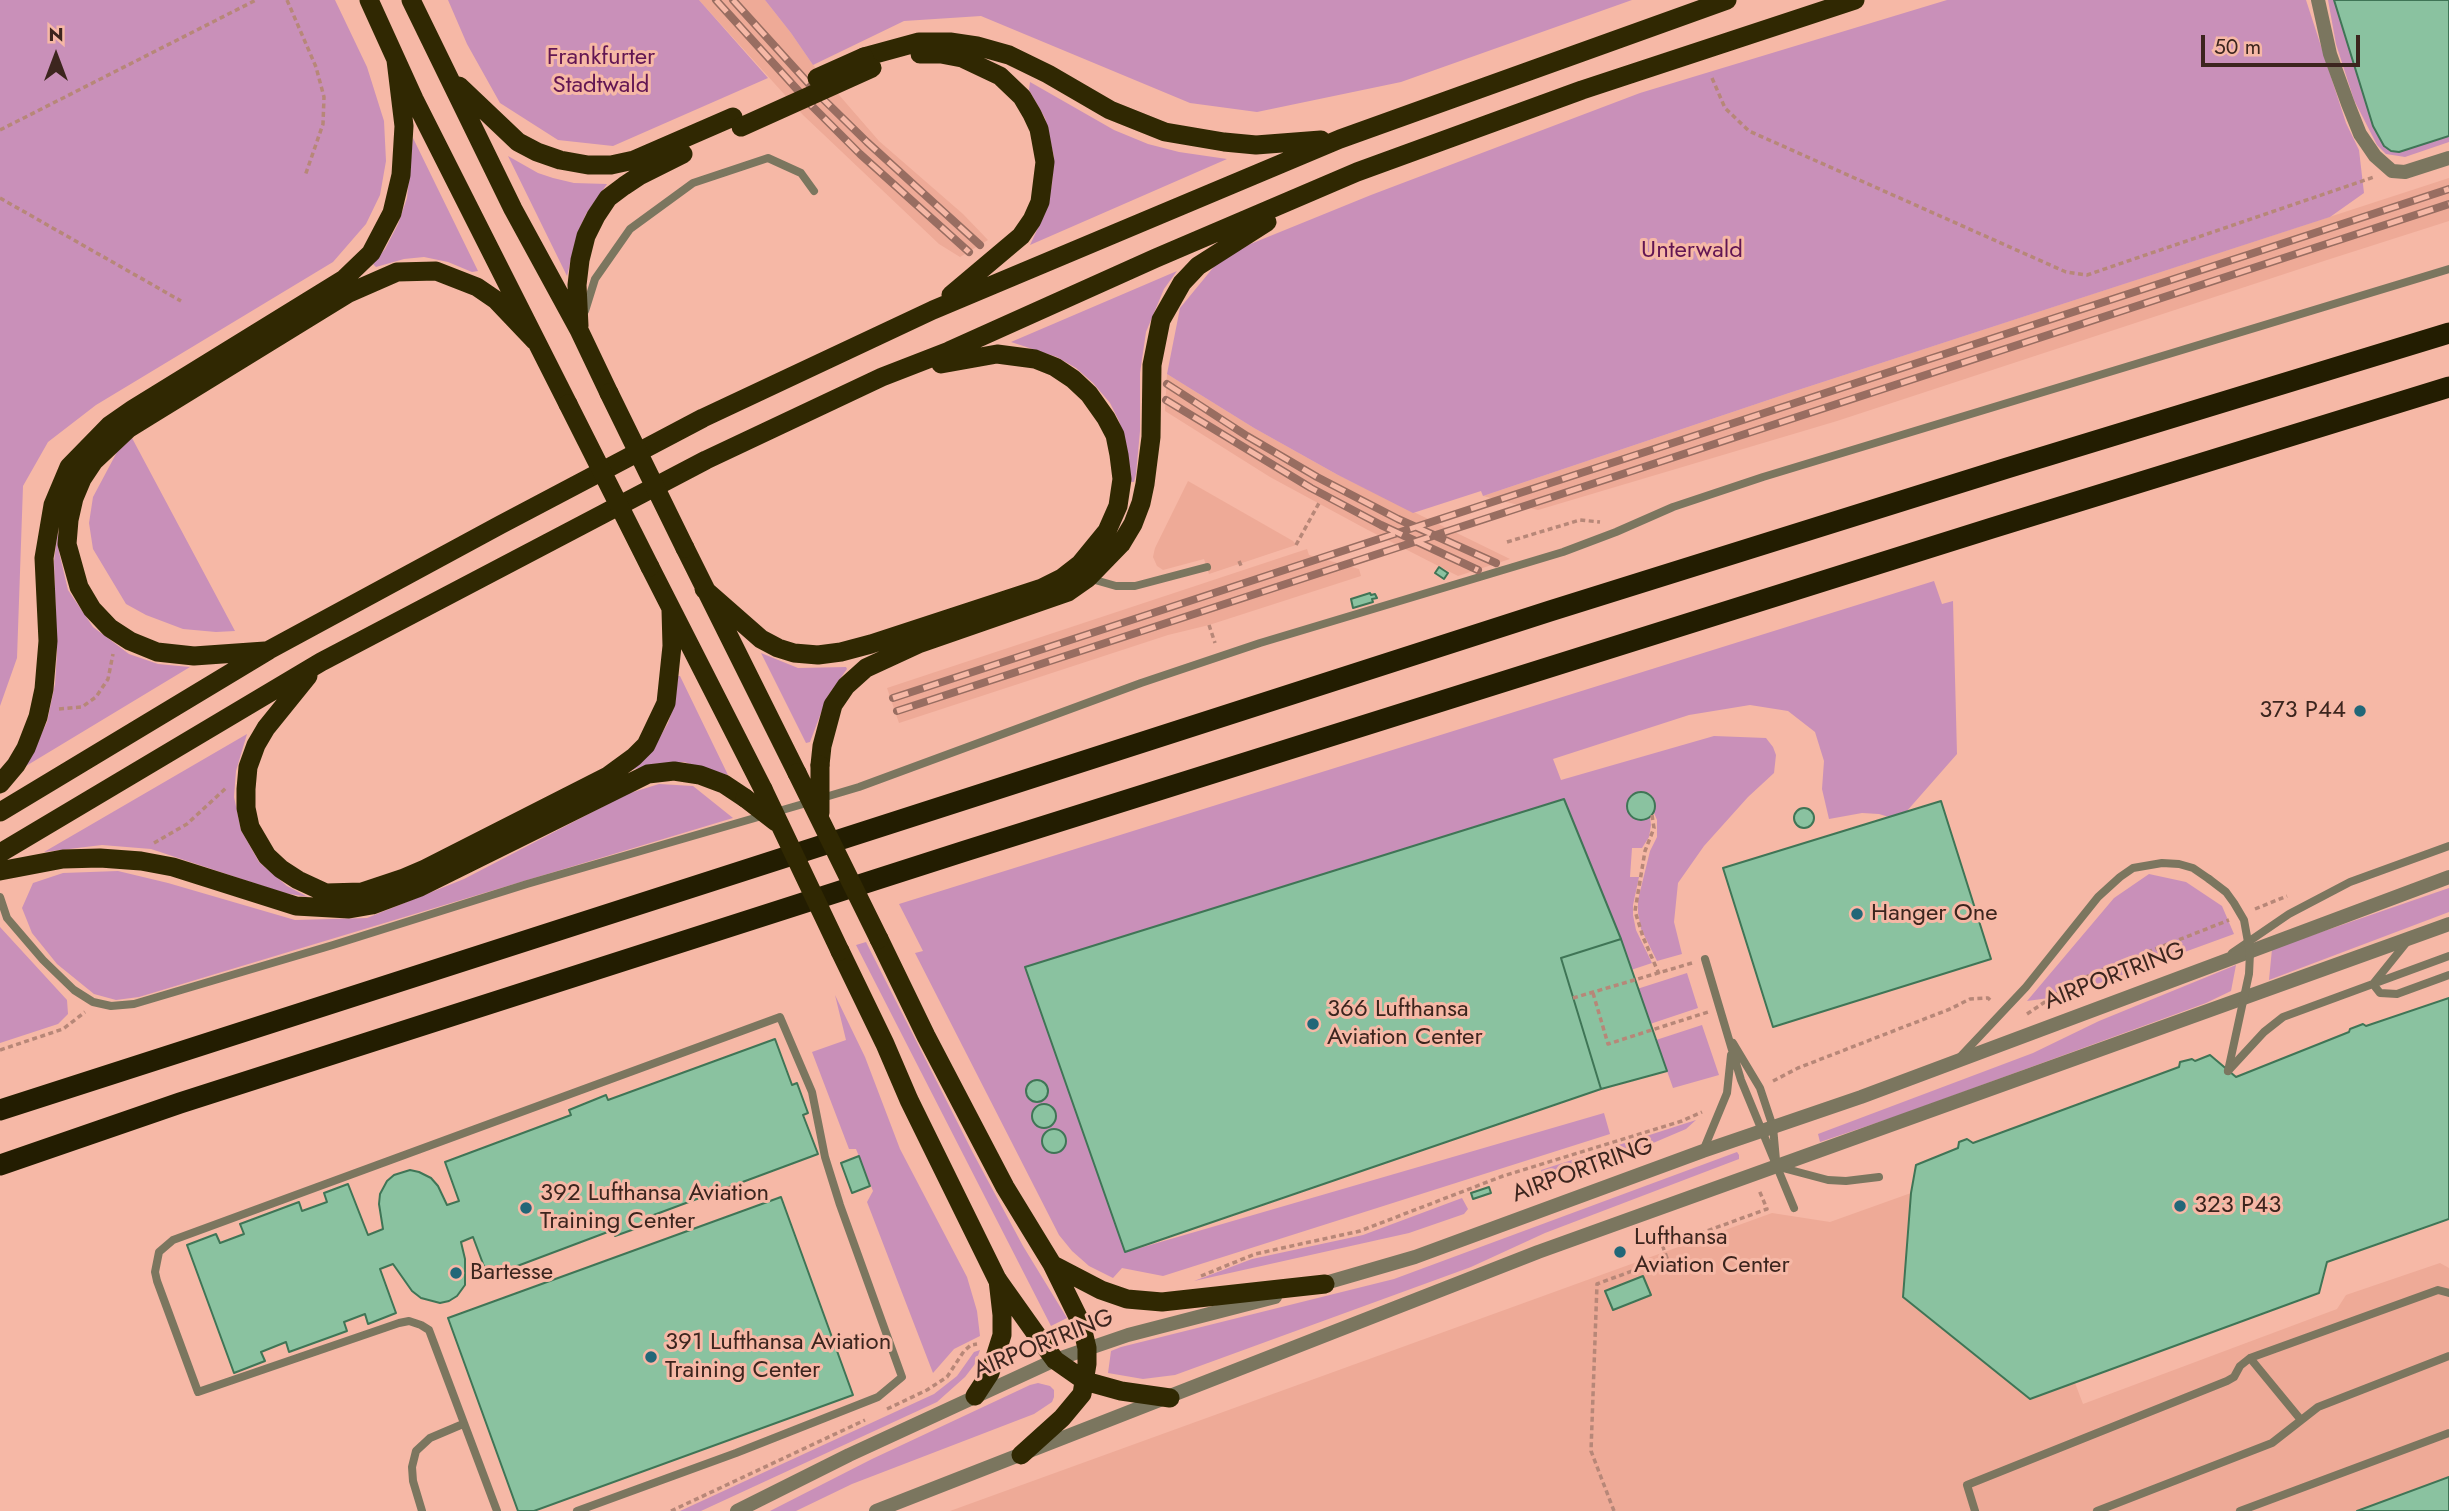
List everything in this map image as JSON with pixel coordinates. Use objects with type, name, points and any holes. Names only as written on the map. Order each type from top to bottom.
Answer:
[{"type":"highway","points":[[369,0],[535,341],[671,610],[754,794],[777,822],[885,1044],[909,1100],[998,1279],[1055,1360],[1085,1381],[1114,1390],[1170,1398]]},
{"type":"highway","points":[[411,0],[513,209],[579,330],[704,589],[879,939],[1005,1186],[1052,1264],[1081,1322],[1087,1348],[1082,1394],[1074,1405],[1021,1455]]},
{"type":"highway","points":[[0,812],[270,650],[500,525],[704,418],[933,310],[1340,139],[1727,0]]},
{"type":"highway","points":[[0,853],[321,662],[706,460],[881,377],[949,351],[1357,172],[1582,90],[1855,0]]},
{"type":"highway","points":[[579,330],[580,260],[586,236],[608,198],[639,176],[737,122],[868,62],[894,47],[919,42],[950,42],[1009,55],[1110,110],[1165,132],[1192,138],[1256,145],[1340,139]]},
{"type":"highway","points":[[868,62],[920,54],[941,54],[983,66],[1000,76],[1022,97],[1040,136],[1045,162],[1044,182],[1040,202],[1032,220],[1021,236],[933,310]]},
{"type":"highway","points":[[0,784],[26,748],[41,706],[48,641],[44,558],[53,505],[69,467],[93,441],[122,417],[344,279],[370,253],[392,213],[401,175],[404,126],[396,60]]},
{"type":"highway","points":[[446,73],[518,142],[560,160],[587,164],[634,160],[737,122]]},
{"type":"highway","points":[[820,818],[822,746],[833,705],[846,686],[866,668],[918,644],[1049,599],[1080,585],[1088,578],[1121,544],[1141,503],[1151,438],[1155,341],[1161,320],[1182,283],[1198,266],[1220,251],[1357,172]]},
{"type":"highway","points":[[270,650],[176,655],[157,652],[130,641],[92,609],[79,587],[67,544],[69,520],[82,479],[94,461],[128,429],[349,293],[397,272],[436,271],[477,287],[496,300],[535,341]]},
{"type":"highway","points":[[0,1110],[1550,611],[2449,333]]},
{"type":"highway","points":[[704,589],[749,630],[778,648],[794,653],[818,655],[841,652],[1042,588],[1072,570],[1096,547],[1107,531],[1118,506],[1122,479],[1119,455],[1115,435],[1106,418],[1089,394],[1073,379],[1055,367],[1035,359],[997,354],[980,355],[881,377]]},
{"type":"highway","points":[[0,1165],[192,1098],[978,846],[2449,387]]},
{"type":"highway","points":[[321,662],[266,727],[256,745],[249,765],[246,808],[250,827],[267,856],[281,869],[326,893],[362,892],[404,878],[608,776],[634,757],[646,745],[666,703],[672,646],[671,610]]},
{"type":"highway","points":[[0,871],[63,859],[141,861],[173,867],[296,906],[349,909],[372,905],[420,887],[648,775],[685,772],[754,794]]},
{"type":"highway","points":[[1052,1264],[1101,1290],[1127,1299],[1161,1301],[1325,1284]]},
{"type":"highway","points":[[975,1396],[990,1373],[999,1347],[1002,1315],[998,1279]]},
{"type":"street","points":[[2318,0],[2330,54],[2360,134],[2375,156],[2392,171],[2405,172],[2449,158]]},
{"type":"street","name":"AIRPORTRING","points":[[737,1511],[975,1396],[1087,1348],[1415,1257],[1955,1062],[2224,959],[2449,877]]},
{"type":"street","points":[[876,1511],[1538,1252],[2449,923]]},
{"type":"lane","points":[[579,330],[595,279],[630,229],[693,183],[768,158],[801,173],[814,191]]},
{"type":"lane","points":[[0,897],[7,918],[43,960],[74,990],[93,1002],[111,1006],[134,1004],[527,884],[859,787],[1141,683],[1260,643],[1563,552],[1616,533],[1673,507],[1763,477],[2449,269]]},
{"type":"lane","points":[[1088,578],[1115,586],[1135,586],[1207,567]]},
{"type":"lane","points":[[2224,959],[2289,914],[2350,882],[2449,846]]},
{"type":"lane","points":[[1955,1062],[2026,987],[2098,897],[2133,868],[2162,863],[2193,868],[2218,884],[2244,920],[2250,953],[2249,974],[2228,1071],[2264,1032],[2283,1017],[2449,956]]},
{"type":"lane","points":[[2373,984],[2410,937]]},
{"type":"lane","points":[[1705,959],[1741,1080],[1768,1129]]},
{"type":"lane","points":[[2373,984],[2380,993],[2397,994],[2449,975]]},
{"type":"lane","points":[[497,1511],[429,1330],[409,1321],[198,1392],[157,1281],[155,1272],[159,1252],[173,1240],[780,1017],[812,1092],[825,1157],[840,1205],[902,1377],[878,1396],[736,1453],[577,1511]]},
{"type":"lane","points":[[1727,1034],[1760,1088],[1777,1167],[1794,1208]]},
{"type":"lane","points":[[1703,1151],[1730,1083],[1732,1048]]},
{"type":"lane","points":[[1777,1167],[1828,1180],[1879,1177]]},
{"type":"lane","points":[[1975,1511],[1967,1485],[2227,1381],[2234,1377],[2240,1366],[2250,1358],[2438,1290],[2449,1293]]},
{"type":"lane","points":[[2097,1511],[2272,1443],[2318,1407],[2449,1356]]},
{"type":"lane","points":[[2250,1358],[2301,1420]]},
{"type":"lane","points":[[422,1511],[413,1480],[412,1467],[416,1451],[430,1438],[463,1424]]},
{"type":"lane","points":[[2240,1511],[2449,1433]]},
{"type":"path","points":[[0,130],[256,0]]},
{"type":"path","points":[[287,0],[316,67],[324,97],[323,124],[305,176]]},
{"type":"path","points":[[1712,78],[1725,108],[1749,131],[2066,272],[2087,275],[2392,171]]},
{"type":"path","points":[[0,198],[181,301]]},
{"type":"path","points":[[1296,545],[1318,503]]},
{"type":"path","points":[[1507,542],[1580,520],[1594,520],[1608,525],[1616,533]]},
{"type":"path","points":[[1239,561],[1242,568]]},
{"type":"path","points":[[1209,625],[1214,641]]},
{"type":"path","points":[[41,706],[61,710],[82,706],[96,697],[108,679],[116,631]]},
{"type":"path","points":[[149,846],[187,824],[249,765]]},
{"type":"path","points":[[1652,815],[1654,828],[1645,851],[1642,882],[1635,911],[1659,974]]},
{"type":"path","points":[[2255,909],[2293,894]]},
{"type":"path","points":[[1760,1088],[1798,1068],[1970,999],[1988,998],[2001,1014],[2011,1019],[2025,1015],[2090,975],[2230,919]]},
{"type":"path","points":[[1573,998],[1705,959]]},
{"type":"path","points":[[1593,993],[1608,1044],[1720,1008]]},
{"type":"path","points":[[0,1050],[63,1029],[81,1016],[93,1002]]},
{"type":"path","points":[[1192,1278],[1255,1254],[1360,1231],[1450,1196],[1682,1121],[1724,1103]]},
{"type":"path","points":[[1540,1168],[1551,1162]]},
{"type":"path","points":[[1614,1511],[1591,1451],[1597,1284],[1667,1258],[1663,1247],[1767,1209],[1754,1175]]},
{"type":"path","points":[[1450,1196],[1465,1195]]},
{"type":"path","points":[[882,1412],[947,1377],[971,1345],[981,1343],[999,1347]]},
{"type":"path","points":[[671,1511],[870,1418]]},
{"type":"shaded area","points":[[699,0],[765,0],[813,65],[879,141],[963,214],[988,240],[960,257],[939,244],[803,115]]},
{"type":"shaded area","points":[[2449,178],[2449,221],[1837,421],[1538,510],[1483,496],[1789,393]]},
{"type":"shaded area","points":[[1167,374],[1254,428],[1338,475],[1510,559],[1458,576],[1366,529],[1270,477],[1165,411]]},
{"type":"shaded area","points":[[1188,481],[1296,545],[1209,574],[1204,559],[1163,570],[1157,566],[1153,557],[1155,548]]},
{"type":"shaded area","points":[[1307,549],[1309,555],[1359,569],[1361,576],[1209,625],[1168,635],[899,723],[887,688]]},
{"type":"shaded area","points":[[1911,1193],[2030,1399],[2075,1383],[2083,1404],[2337,1309],[2346,1295],[2440,1263],[2449,1268],[2449,1511],[950,1511],[1772,1213],[1830,1222]]},
{"type":"green space","points":[[0,0],[335,0],[367,67],[384,121],[386,161],[380,195],[366,224],[333,262],[96,405],[48,442],[23,486],[17,658],[0,706]]},
{"type":"green space","name":"Frankfurter Stadtwald","points":[[448,0],[699,0],[768,78],[613,146],[558,140],[500,103],[467,44]]},
{"type":"green space","points":[[765,0],[1632,0],[1401,82],[1257,112],[1190,103],[981,16],[904,21],[813,65]]},
{"type":"green space","name":"Unterwald","points":[[1947,0],[2306,0],[2346,123],[2359,150],[2364,193],[2330,217],[1483,496],[1481,491],[1413,513],[1254,428],[1167,374],[1180,308],[1217,263],[1248,245],[1371,195],[1640,93]]},
{"type":"green space","points":[[2328,0],[2334,0],[2373,126],[2384,146],[2399,152],[2449,136],[2449,142],[2405,157],[2386,154],[2377,145],[2354,100],[2336,44]]},
{"type":"green space","points":[[1030,82],[1114,130],[1148,144],[1227,159],[1030,245],[1045,213],[1052,184],[1054,157],[1045,118],[1029,90]]},
{"type":"green space","points":[[413,138],[478,271],[472,272],[448,262],[424,257],[404,259],[376,267],[373,264],[385,249],[398,224],[407,198]]},
{"type":"green space","points":[[508,156],[553,178],[574,183],[607,184],[586,214],[577,234],[567,276]]},
{"type":"green space","points":[[1177,271],[1164,289],[1146,332],[1140,373],[1140,431],[1136,474],[1134,482],[1130,482],[1126,444],[1119,421],[1110,403],[1093,383],[1076,368],[1057,357],[1011,342]]},
{"type":"green space","points":[[132,438],[235,631],[183,629],[126,604],[93,549],[89,523],[93,497],[117,452]]},
{"type":"green space","points":[[58,530],[59,552],[68,590],[93,627],[129,654],[158,664],[190,667],[26,766],[47,722],[55,684],[57,653],[54,561]]},
{"type":"green space","points":[[1934,581],[1942,604],[1953,601],[1957,754],[1899,820],[1879,814],[1862,813],[1829,819],[1822,789],[1824,761],[1815,732],[1788,711],[1750,705],[1689,715],[1553,759],[1561,780],[1714,736],[1766,738],[1773,747],[1776,755],[1774,773],[1748,797],[1704,846],[1678,883],[1674,922],[1682,954],[1657,961],[1641,929],[1638,900],[1650,851],[1657,837],[1657,820],[1654,813],[1655,800],[1649,793],[1640,791],[1631,795],[1627,809],[1637,820],[1650,817],[1651,825],[1649,837],[1642,848],[1632,848],[1630,877],[1639,877],[1633,915],[1636,930],[1652,963],[1631,970],[1621,939],[1563,799],[1026,967],[1126,1252],[1604,1113],[1610,1134],[1163,1276],[1122,1268],[1113,1278],[1089,1266],[1059,1235],[915,953],[923,951],[899,904]]},
{"type":"green space","points":[[761,653],[798,668],[846,667],[827,697],[810,742],[806,743]]},
{"type":"green space","points":[[678,676],[728,775],[684,762],[653,764],[628,771],[651,752],[668,723],[675,702]]},
{"type":"green space","points":[[247,734],[236,771],[234,797],[241,830],[259,862],[287,886],[308,897],[284,893],[151,849],[102,845],[44,852]]},
{"type":"green space","points":[[659,784],[693,786],[733,818],[139,997],[116,1000],[94,994],[57,964],[32,933],[22,908],[33,883],[63,873],[118,871],[295,920],[367,918],[464,879],[627,794]]},
{"type":"green space","points":[[2149,874],[2186,882],[2222,906],[2234,934],[2064,996],[2027,1001],[2114,898]]},
{"type":"green space","points":[[2449,888],[2449,912],[2269,980],[2272,949]]},
{"type":"green space","points":[[0,927],[67,1000],[68,1014],[58,1024],[0,1043]]},
{"type":"green space","points":[[866,942],[973,1153],[1023,1246],[1067,1318],[1051,1326],[856,945]]},
{"type":"green space","points":[[2236,965],[2231,991],[2206,1003],[1820,1142],[1818,1134],[2033,1053],[2099,1021]]},
{"type":"green space","points":[[1687,973],[1698,1008],[1650,1024],[1637,989]]},
{"type":"green space","points":[[835,995],[865,1057],[900,1149],[967,1277],[977,1311],[980,1336],[954,1349],[933,1373],[867,1202],[873,1191],[856,1149],[849,1149],[812,1052],[846,1040]]},
{"type":"green space","points":[[1702,1025],[1719,1075],[1673,1088],[1656,1040]]},
{"type":"green space","points":[[1696,1120],[1686,1129],[1625,1155],[1543,1176],[1541,1170]]},
{"type":"green space","points":[[1737,1152],[1739,1159],[1545,1233],[1471,1267],[1175,1375],[1143,1379],[1108,1373],[1111,1351],[1121,1347],[1394,1279]]},
{"type":"green space","points":[[1462,1198],[1468,1209],[1464,1214],[1409,1233],[1194,1281],[1252,1259],[1363,1235]]},
{"type":"green space","points":[[980,1350],[975,1364],[965,1377],[937,1402],[701,1511],[680,1511],[934,1394],[957,1376],[974,1352]]},
{"type":"green space","points":[[1038,1383],[1050,1386],[1054,1390],[1054,1397],[1052,1402],[1034,1414],[852,1484],[796,1511],[770,1511],[872,1459]]},
{"type":"building","points":[[2334,0],[2449,0],[2449,136],[2399,152],[2384,146],[2373,126]]},
{"type":"building","points":[[1439,567],[1448,573],[1444,579],[1435,573]]},
{"type":"building","points":[[1370,593],[1377,598],[1372,599],[1373,602],[1353,608],[1351,599]]},
{"type":"building","points":[[1641,792],[1651,796],[1655,806],[1651,816],[1641,820],[1631,816],[1627,806],[1631,796]]},
{"type":"building","name":"366 Lufthansa Aviation Center","points":[[1564,799],[1621,939],[1561,958],[1601,1089],[1125,1252],[1025,967]]},
{"type":"building","name":"Hanger One","points":[[1941,801],[1991,959],[1773,1027],[1723,868]]},
{"type":"building","points":[[1804,808],[1811,811],[1814,818],[1811,825],[1804,828],[1797,825],[1794,818],[1797,811]]},
{"type":"building","points":[[1621,939],[1667,1071],[1601,1089],[1561,958]]},
{"type":"building","name":"323 P43","points":[[2449,998],[2449,1219],[2327,1262],[2319,1293],[2030,1399],[1903,1297],[1911,1193],[1916,1165],[1958,1148],[1959,1142],[1967,1139],[1973,1143],[2179,1067],[2180,1062],[2192,1059],[2195,1061],[2210,1055],[2236,1077],[2363,1024],[2366,1026]]},
{"type":"building","name":"392 Lufthansa Aviation Training Center","points":[[775,1039],[792,1085],[797,1083],[808,1113],[803,1115],[818,1154],[651,1216],[654,1222],[615,1236],[613,1230],[488,1277],[473,1237],[461,1242],[465,1259],[465,1285],[457,1296],[449,1301],[440,1303],[421,1298],[412,1291],[393,1264],[380,1269],[396,1313],[368,1324],[365,1314],[344,1322],[347,1331],[289,1352],[286,1342],[261,1352],[265,1361],[234,1373],[187,1245],[216,1234],[220,1243],[244,1234],[240,1224],[299,1202],[302,1211],[327,1202],[324,1193],[348,1184],[368,1235],[383,1229],[380,1194],[394,1175],[410,1170],[419,1172],[431,1178],[438,1186],[447,1205],[459,1201],[445,1162],[571,1115],[569,1110],[606,1095],[608,1100]]},
{"type":"building","points":[[1037,1080],[1045,1083],[1048,1091],[1045,1099],[1037,1102],[1029,1099],[1026,1091],[1029,1083]]},
{"type":"building","points":[[1044,1104],[1053,1107],[1056,1116],[1053,1125],[1044,1128],[1035,1125],[1032,1116],[1035,1107]]},
{"type":"building","points":[[1054,1129],[1062,1133],[1066,1141],[1062,1149],[1054,1153],[1046,1149],[1042,1141],[1046,1133]]},
{"type":"building","points":[[859,1156],[870,1186],[852,1193],[841,1163]]},
{"type":"building","points":[[1489,1187],[1491,1193],[1473,1199],[1471,1193]]},
{"type":"building","name":"391 Lufthansa Aviation Training Center","points":[[781,1197],[853,1395],[534,1511],[518,1511],[448,1318]]},
{"type":"building","points":[[1643,1276],[1651,1295],[1613,1310],[1605,1291]]},
{"type":"building","points":[[2449,1477],[2449,1511],[2357,1511]]},
{"type":"railway","points":[[716,0],[813,107],[860,154],[969,252]]},
{"type":"railway","points":[[733,0],[819,95],[980,245]]},
{"type":"railway","points":[[893,698],[2449,189]]},
{"type":"railway","points":[[897,711],[2449,204]]},
{"type":"railway","points":[[1167,384],[1317,477],[1398,519],[1496,563]]},
{"type":"railway","points":[[1166,400],[1311,488],[1381,525],[1478,570]]},
{"type":"place","name":"373 P44","points":[[2360,711]]},
{"type":"place","name":"Hanger One","points":[[1857,914]]},
{"type":"place","name":"366 Lufthansa Aviation Center","points":[[1313,1024]]},
{"type":"place","name":"323 P43","points":[[2180,1206]]},
{"type":"place","name":"392 Lufthansa Aviation Training Center","points":[[526,1208]]},
{"type":"place","name":"Lufthansa Aviation Center","points":[[1620,1252]]},
{"type":"place","name":"Bartesse","points":[[456,1273]]},
{"type":"place","name":"391 Lufthansa Aviation Training Center","points":[[651,1357]]}]
